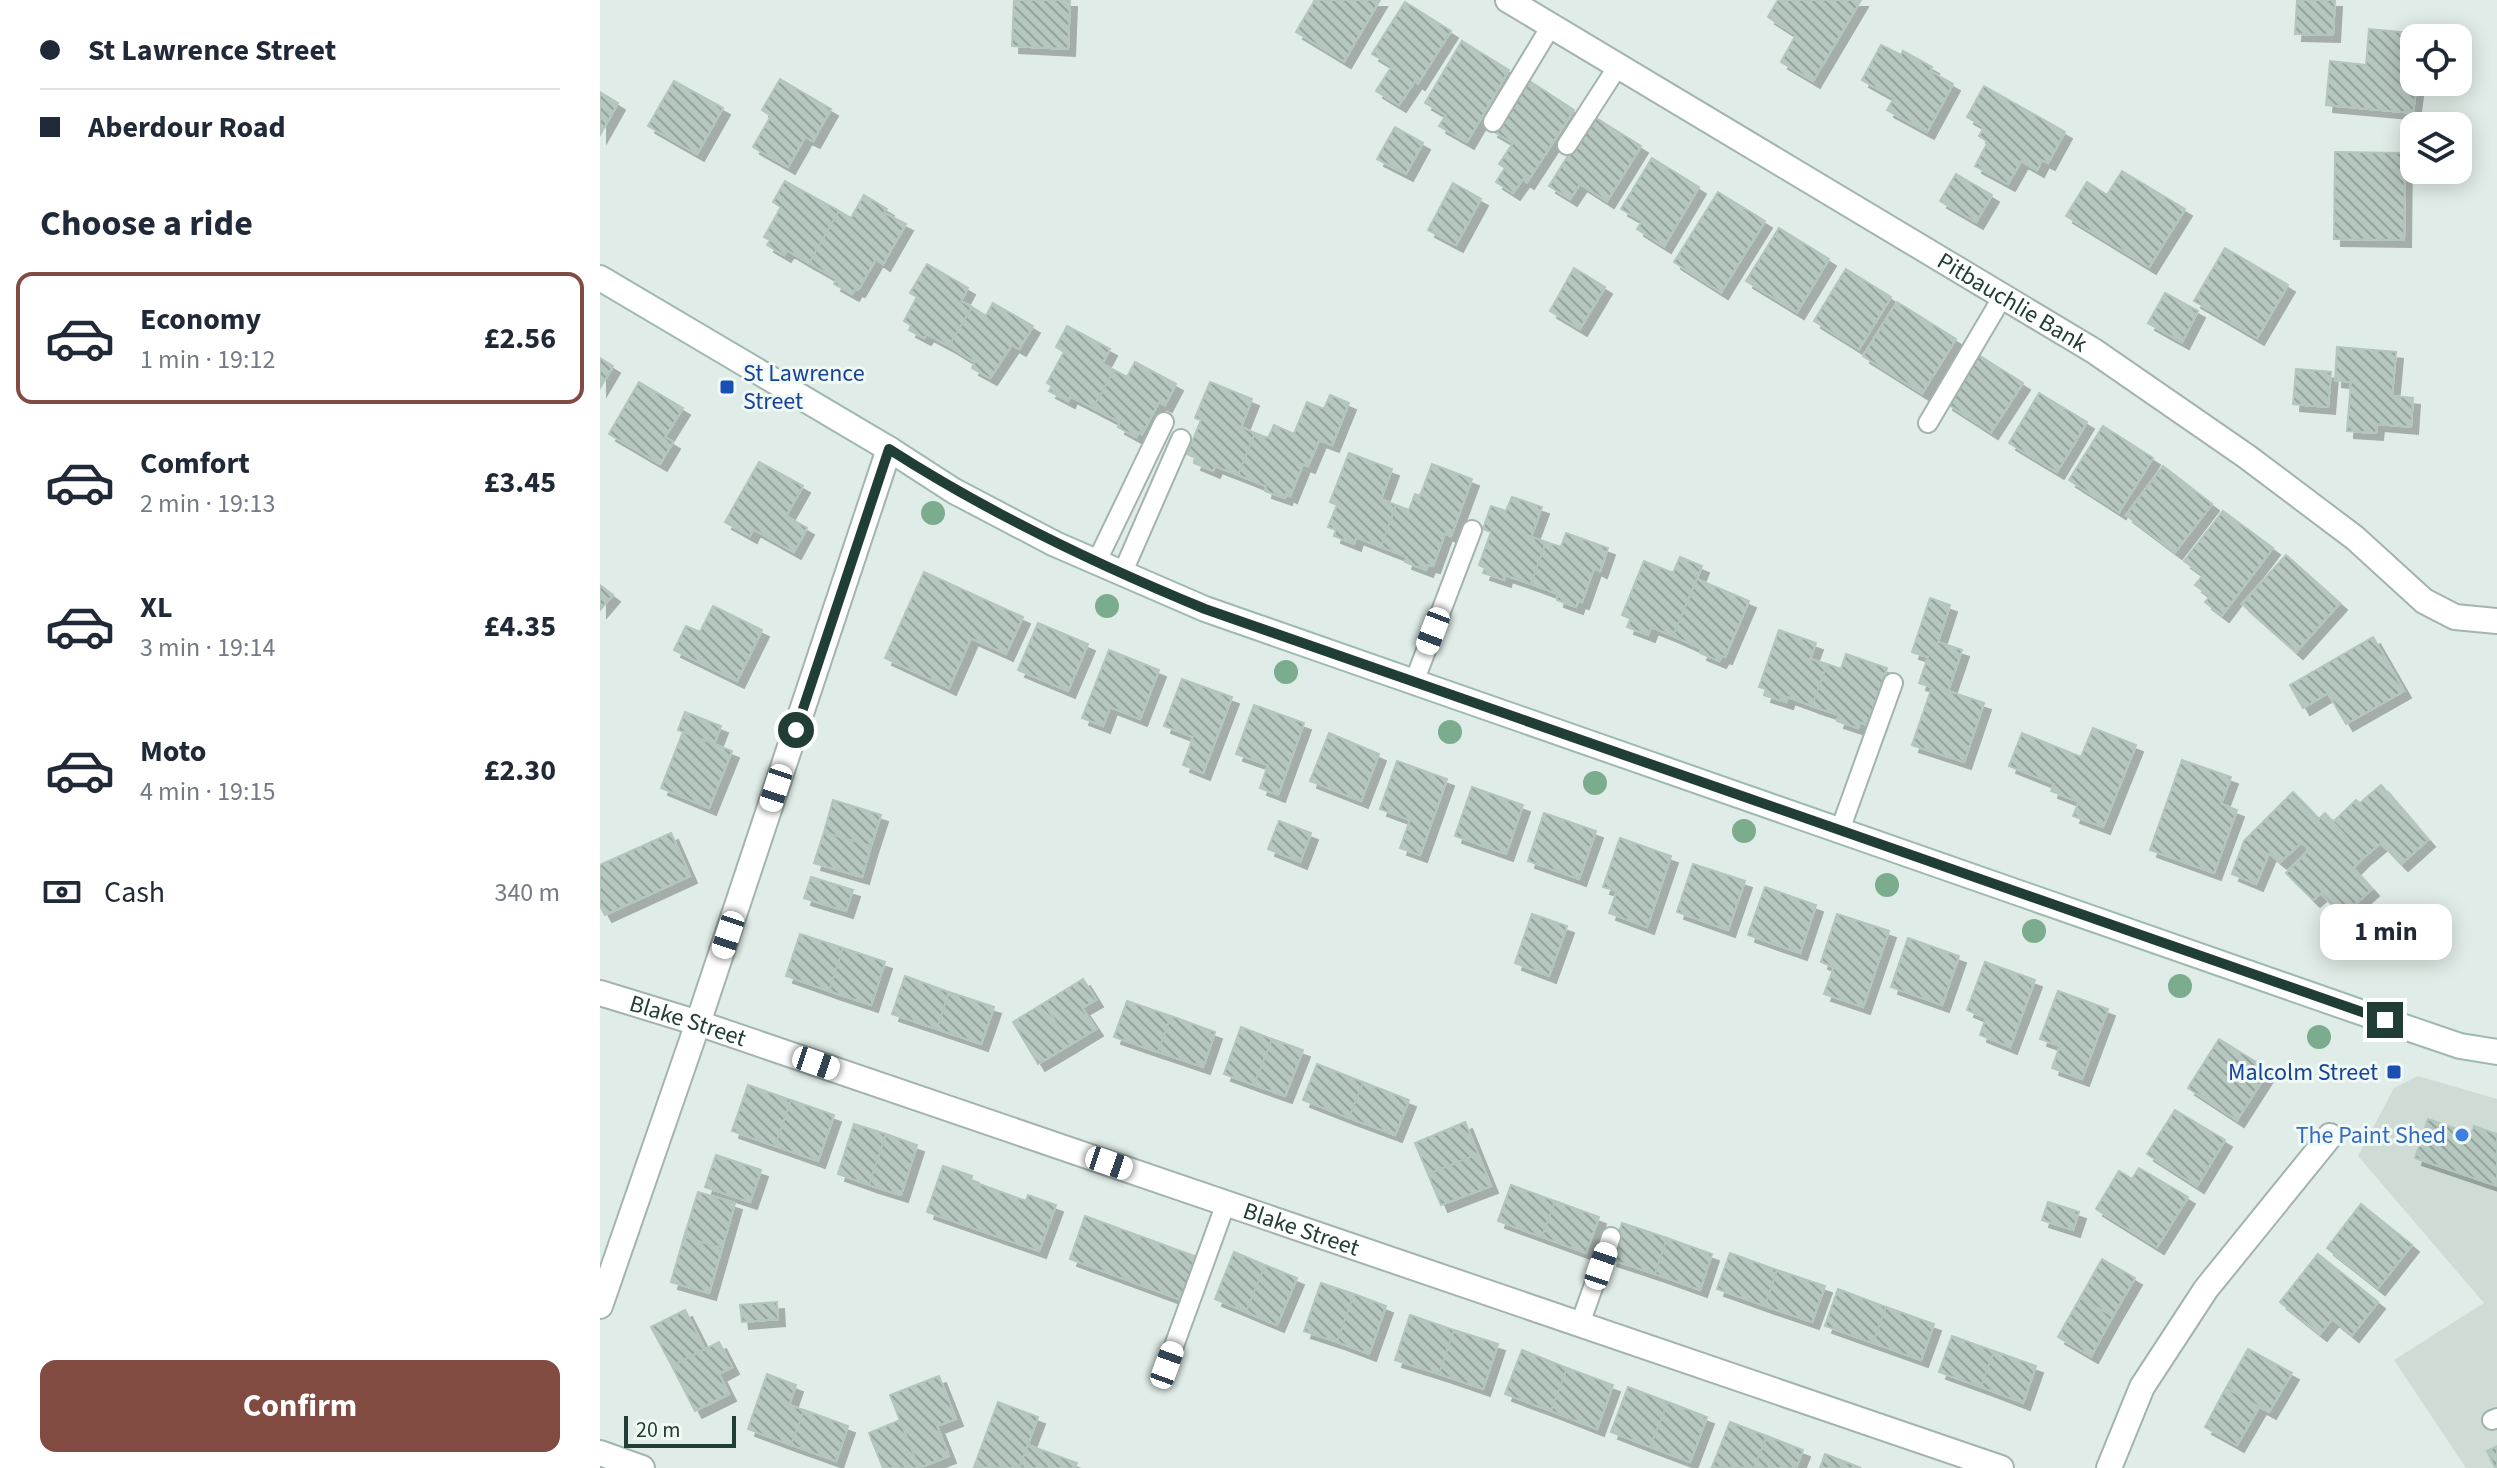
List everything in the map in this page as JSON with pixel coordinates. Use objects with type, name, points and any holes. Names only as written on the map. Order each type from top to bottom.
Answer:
[{"type":"street","name":"Pitbauchlie Bank","points":[[1508,0],[2094,351],[2246,456],[2355,538],[2424,601],[2455,617],[2497,621]]},
{"type":"street","points":[[600,278],[889,449],[954,491],[1096,563],[1205,609],[2360,1012],[2460,1046],[2497,1052]]},
{"type":"street","points":[[600,1306],[698,1023],[889,449]]},
{"type":"street","name":"Blake Street","points":[[600,993],[698,1023],[2001,1468]]},
{"type":"street","points":[[2109,1468],[2142,1387],[2206,1289],[2330,1136]]},
{"type":"street","points":[[600,1453],[642,1468]]},
{"type":"lane","points":[[1493,122],[1551,26]]},
{"type":"lane","points":[[1567,145],[1618,66]]},
{"type":"lane","points":[[1928,423],[2003,296]]},
{"type":"lane","points":[[1096,563],[1164,422]]},
{"type":"lane","points":[[1122,574],[1181,439]]},
{"type":"lane","points":[[1414,682],[1472,530]]},
{"type":"lane","points":[[1840,830],[1893,683]]},
{"type":"lane","points":[[1167,1365],[1226,1203]]},
{"type":"lane","points":[[1580,1324],[1611,1237]]},
{"type":"shaded area","points":[[2418,1076],[2497,1099],[2497,1468],[2466,1468],[2394,1360],[2484,1303],[2358,1156],[2394,1088]]},
{"type":"building","points":[[1014,0],[1070,0],[1068,49],[1012,46]]},
{"type":"building","points":[[1315,0],[1380,0],[1344,61],[1296,32]]},
{"type":"building","points":[[1778,0],[1861,0],[1813,81],[1781,62],[1796,35],[1768,17]]},
{"type":"building","points":[[2297,0],[2335,0],[2333,35],[2295,34]]},
{"type":"building","points":[[1405,2],[1451,31],[1418,83],[1415,81],[1399,105],[1376,91],[1392,66],[1372,54]]},
{"type":"building","points":[[2369,29],[2400,32],[2400,96],[2415,96],[2413,112],[2326,105],[2330,61],[2366,65]]},
{"type":"building","points":[[1462,41],[1509,70],[1467,142],[1439,126],[1446,115],[1425,103]]},
{"type":"building","points":[[1881,45],[1901,55],[1903,51],[1932,67],[1930,71],[1953,84],[1927,132],[1887,110],[1894,98],[1862,80]]},
{"type":"building","points":[[1525,78],[1574,110],[1527,182],[1523,179],[1513,193],[1496,182],[1505,168],[1499,164],[1513,143],[1491,130]]},
{"type":"building","points":[[780,79],[831,109],[813,141],[805,137],[788,167],[753,147],[771,116],[762,110]]},
{"type":"building","points":[[674,81],[723,108],[697,154],[648,126]]},
{"type":"building","points":[[1984,86],[2065,132],[2048,163],[2042,160],[2037,170],[2021,161],[2008,184],[1975,166],[1988,142],[1979,136],[1984,127],[1967,117]]},
{"type":"building","points":[[600,92],[618,103],[600,135]]},
{"type":"building","points":[[1593,116],[1641,146],[1607,201],[1580,184],[1570,199],[1549,186]]},
{"type":"building","points":[[1395,127],[1423,143],[1406,174],[1377,159]]},
{"type":"building","points":[[2335,152],[2400,153],[2400,184],[2405,184],[2404,240],[2334,239]]},
{"type":"building","points":[[1652,158],[1699,187],[1664,246],[1637,229],[1642,221],[1621,209]]},
{"type":"building","points":[[2122,171],[2185,209],[2149,267],[2066,216],[2087,182],[2107,195]]},
{"type":"building","points":[[1956,174],[1992,195],[1976,222],[1940,201]]},
{"type":"building","points":[[785,181],[839,211],[809,263],[787,250],[784,255],[767,245],[770,240],[764,237],[781,207],[773,202]]},
{"type":"building","points":[[1453,183],[1481,199],[1456,245],[1428,230]]},
{"type":"building","points":[[1718,192],[1765,221],[1721,292],[1674,262]]},
{"type":"building","points":[[864,195],[887,209],[884,213],[906,224],[883,264],[876,259],[858,290],[855,289],[852,294],[834,284],[837,279],[809,263],[839,211],[851,218]]},
{"type":"building","points":[[1779,228],[1829,259],[1797,312],[1746,281]]},
{"type":"building","points":[[2225,248],[2288,285],[2257,338],[2194,301]]},
{"type":"building","points":[[927,264],[968,288],[961,301],[972,307],[949,346],[927,334],[924,338],[909,330],[911,325],[904,321],[917,297],[910,293]]},
{"type":"building","points":[[1574,268],[1605,287],[1580,329],[1550,311]]},
{"type":"building","points":[[1846,269],[1891,297],[1859,349],[1814,321]]},
{"type":"building","points":[[2165,293],[2198,311],[2182,342],[2148,323]]},
{"type":"building","points":[[1897,302],[1956,339],[1922,393],[1863,356]]},
{"type":"building","points":[[993,303],[1033,326],[1019,349],[1012,345],[990,378],[972,368],[975,362],[949,346],[972,307],[986,316]]},
{"type":"building","points":[[1067,326],[1110,349],[1102,364],[1114,370],[1093,408],[1070,396],[1068,401],[1049,391],[1052,386],[1047,383],[1064,352],[1056,347]]},
{"type":"building","points":[[2337,347],[2396,352],[2392,396],[2413,398],[2411,427],[2377,424],[2376,433],[2347,431],[2351,382],[2335,380]]},
{"type":"building","points":[[1977,354],[2023,383],[1991,432],[1946,403]]},
{"type":"building","points":[[600,358],[613,366],[600,388]]},
{"type":"building","points":[[1135,362],[1176,384],[1165,405],[1159,402],[1142,434],[1139,432],[1136,437],[1118,427],[1120,422],[1093,408],[1114,370],[1127,377]]},
{"type":"building","points":[[2296,369],[2331,372],[2328,407],[2293,404]]},
{"type":"building","points":[[639,382],[683,408],[665,437],[673,442],[660,464],[609,434]]},
{"type":"building","points":[[1210,382],[1252,399],[1241,427],[1255,433],[1238,475],[1215,466],[1213,471],[1194,463],[1196,458],[1187,454],[1201,420],[1195,418]]},
{"type":"building","points":[[2039,393],[2087,422],[2057,472],[2009,443]]},
{"type":"building","points":[[1330,395],[1349,403],[1332,445],[1319,440],[1308,466],[1303,464],[1290,496],[1286,494],[1285,498],[1265,491],[1266,486],[1238,475],[1255,433],[1268,438],[1274,425],[1294,434],[1307,402],[1324,409]]},
{"type":"building","points":[[2103,426],[2153,458],[2119,512],[2069,480]]},
{"type":"building","points":[[1349,453],[1392,469],[1381,499],[1396,505],[1381,547],[1356,537],[1354,544],[1334,536],[1336,530],[1328,527],[1337,505],[1330,502]]},
{"type":"building","points":[[759,462],[803,486],[786,516],[807,528],[794,552],[753,529],[750,536],[725,522]]},
{"type":"building","points":[[1432,464],[1472,479],[1451,536],[1445,533],[1433,566],[1428,565],[1426,570],[1405,562],[1407,557],[1381,547],[1396,505],[1409,510],[1415,494],[1420,496]]},
{"type":"building","points":[[2163,466],[2212,504],[2175,552],[2126,515]]},
{"type":"building","points":[[1512,497],[1542,507],[1531,537],[1546,542],[1531,584],[1505,575],[1504,580],[1483,573],[1485,568],[1479,565],[1491,532],[1483,529],[1491,506],[1506,511]]},
{"type":"building","points":[[2223,511],[2273,548],[2222,615],[2205,602],[2210,596],[2195,585],[2203,575],[2184,561]]},
{"type":"building","points":[[1566,533],[1608,548],[1600,571],[1594,568],[1582,602],[1578,601],[1576,607],[1557,600],[1558,594],[1531,584],[1546,542],[1561,547]]},
{"type":"building","points":[[2286,555],[2340,603],[2296,652],[2242,604]]},
{"type":"building","points":[[1680,557],[1702,566],[1673,636],[1651,627],[1648,635],[1627,627],[1631,619],[1622,615],[1644,561],[1673,573]]},
{"type":"building","points":[[924,572],[1023,617],[1006,654],[971,638],[949,688],[885,658]]},
{"type":"building","points":[[1697,579],[1749,601],[1725,657],[1722,656],[1719,661],[1700,653],[1702,649],[1673,636]]},
{"type":"building","points":[[600,585],[613,595],[600,610]]},
{"type":"building","points":[[1930,598],[1950,605],[1938,642],[1962,650],[1948,691],[1984,703],[1964,762],[1912,745],[1932,687],[1919,683],[1928,657],[1912,652]]},
{"type":"building","points":[[713,606],[762,630],[737,681],[674,650],[686,626],[700,632]]},
{"type":"building","points":[[1038,623],[1088,644],[1068,691],[1018,670]]},
{"type":"building","points":[[1779,630],[1816,643],[1810,659],[1827,664],[1812,706],[1788,697],[1786,702],[1764,695],[1766,689],[1759,687]]},
{"type":"building","points":[[2373,637],[2404,691],[2346,724],[2328,693],[2303,708],[2290,685]]},
{"type":"building","points":[[1109,650],[1159,670],[1140,719],[1110,707],[1103,726],[1082,718]]},
{"type":"building","points":[[1846,654],[1887,668],[1867,725],[1860,722],[1858,728],[1837,721],[1839,715],[1812,706],[1827,664],[1841,669]]},
{"type":"building","points":[[1182,679],[1232,697],[1203,773],[1183,765],[1193,737],[1164,726]]},
{"type":"building","points":[[1254,705],[1304,723],[1278,795],[1260,788],[1268,765],[1236,754]]},
{"type":"building","points":[[685,712],[721,726],[714,744],[678,730]]},
{"type":"building","points":[[2093,728],[2136,745],[2103,827],[2073,816],[2079,802],[2051,791],[2054,784],[2009,766],[2022,733],[2081,757]]},
{"type":"building","points":[[683,732],[732,751],[709,808],[661,788]]},
{"type":"building","points":[[1329,733],[1379,754],[1361,801],[1310,781]]},
{"type":"building","points":[[2182,760],[2231,777],[2221,804],[2237,810],[2214,873],[2150,850]]},
{"type":"building","points":[[1397,761],[1447,779],[1420,855],[1400,848],[1410,820],[1380,809]]},
{"type":"building","points":[[2381,785],[2428,840],[2401,864],[2381,843],[2364,857],[2333,822],[2356,800],[2360,803]]},
{"type":"building","points":[[1472,787],[1523,805],[1506,854],[1455,836]]},
{"type":"building","points":[[2293,792],[2319,819],[2325,813],[2364,857],[2353,868],[2372,889],[2342,916],[2321,893],[2313,900],[2286,873],[2309,850],[2302,842],[2280,862],[2269,853],[2256,884],[2232,874],[2244,841]]},
{"type":"building","points":[[833,800],[881,815],[871,846],[824,832]]},
{"type":"building","points":[[1544,813],[1596,831],[1579,879],[1528,861]]},
{"type":"building","points":[[1279,821],[1311,833],[1300,862],[1268,849]]},
{"type":"building","points":[[824,832],[871,846],[862,877],[814,863]]},
{"type":"building","points":[[671,833],[690,876],[605,915],[600,906],[600,865]]},
{"type":"building","points":[[1620,838],[1671,856],[1647,927],[1609,913],[1617,891],[1603,887]]},
{"type":"building","points":[[1693,864],[1745,881],[1728,930],[1677,912]]},
{"type":"building","points":[[811,877],[853,890],[846,911],[804,898]]},
{"type":"building","points":[[1765,887],[1816,905],[1800,953],[1748,935]]},
{"type":"building","points":[[1532,914],[1567,926],[1549,976],[1515,963]]},
{"type":"building","points":[[1837,914],[1889,931],[1863,1007],[1824,994],[1834,967],[1821,962]]},
{"type":"building","points":[[800,934],[843,948],[829,991],[786,976]]},
{"type":"building","points":[[1908,938],[1959,956],[1942,1005],[1891,987]]},
{"type":"building","points":[[843,948],[885,962],[871,1005],[829,991]]},
{"type":"building","points":[[1985,962],[2035,980],[2010,1047],[1980,1035],[1986,1018],[1967,1010]]},
{"type":"building","points":[[905,976],[949,992],[937,1029],[892,1014]]},
{"type":"building","points":[[1083,979],[1096,1000],[1082,1008],[1096,1029],[1070,1045],[1044,1003]]},
{"type":"building","points":[[2058,991],[2108,1009],[2082,1079],[2052,1068],[2060,1046],[2040,1039]]},
{"type":"building","points":[[949,992],[994,1007],[981,1044],[937,1029]]},
{"type":"building","points":[[1127,1001],[1171,1016],[1158,1052],[1114,1037]]},
{"type":"building","points":[[1044,1003],[1070,1045],[1038,1064],[1013,1022]]},
{"type":"building","points":[[1171,1016],[1215,1032],[1203,1067],[1158,1052]]},
{"type":"building","points":[[1241,1027],[1272,1039],[1254,1085],[1224,1074]]},
{"type":"building","points":[[1272,1039],[1303,1050],[1285,1096],[1254,1085]]},
{"type":"building","points":[[2219,1039],[2269,1070],[2237,1120],[2188,1088]]},
{"type":"building","points":[[1317,1064],[1363,1082],[1349,1118],[1303,1100]]},
{"type":"building","points":[[1363,1082],[1409,1100],[1395,1135],[1349,1118]]},
{"type":"building","points":[[748,1085],[791,1100],[775,1146],[732,1131]]},
{"type":"building","points":[[791,1100],[834,1115],[818,1161],[775,1146]]},
{"type":"building","points":[[2175,1110],[2225,1140],[2197,1186],[2147,1154]]},
{"type":"building","points":[[2428,1119],[2471,1134],[2474,1126],[2497,1134],[2497,1186],[2415,1158]]},
{"type":"building","points":[[1465,1122],[1478,1154],[1428,1174],[1415,1143]]},
{"type":"building","points":[[854,1124],[886,1134],[869,1185],[838,1174]]},
{"type":"building","points":[[886,1134],[917,1145],[901,1195],[869,1185]]},
{"type":"building","points":[[1478,1154],[1491,1186],[1441,1205],[1428,1174]]},
{"type":"building","points":[[716,1155],[761,1170],[750,1202],[705,1187]]},
{"type":"building","points":[[943,1166],[972,1176],[971,1181],[1026,1201],[1028,1195],[1056,1205],[1039,1251],[927,1212]]},
{"type":"building","points":[[2139,1168],[2188,1197],[2157,1247],[2096,1209],[2119,1171],[2132,1179]]},
{"type":"building","points":[[1511,1185],[1555,1201],[1542,1237],[1498,1221]]},
{"type":"building","points":[[698,1192],[735,1203],[722,1248],[684,1237]]},
{"type":"building","points":[[1555,1201],[1599,1217],[1586,1253],[1542,1237]]},
{"type":"building","points":[[2048,1202],[2079,1212],[2073,1230],[2042,1220]]},
{"type":"building","points":[[2361,1204],[2412,1245],[2378,1288],[2327,1248]]},
{"type":"building","points":[[1085,1216],[1200,1258],[1184,1301],[1070,1259]]},
{"type":"building","points":[[1622,1223],[1667,1238],[1655,1274],[1610,1259]]},
{"type":"building","points":[[684,1237],[722,1248],[709,1293],[671,1282]]},
{"type":"building","points":[[1667,1238],[1712,1254],[1700,1290],[1655,1274]]},
{"type":"building","points":[[1234,1252],[1265,1265],[1246,1312],[1215,1299]]},
{"type":"building","points":[[1730,1253],[1777,1270],[1765,1306],[1717,1289]]},
{"type":"building","points":[[2318,1254],[2378,1302],[2352,1335],[2332,1319],[2320,1334],[2280,1302]]},
{"type":"building","points":[[2102,1259],[2135,1278],[2113,1316],[2080,1298]]},
{"type":"building","points":[[1265,1265],[1297,1278],[1277,1325],[1246,1312]]},
{"type":"building","points":[[1777,1270],[1825,1286],[1812,1322],[1765,1306]]},
{"type":"building","points":[[1321,1283],[1354,1294],[1337,1342],[1304,1331]]},
{"type":"building","points":[[1838,1289],[1886,1307],[1873,1343],[1825,1326]]},
{"type":"building","points":[[1354,1294],[1386,1306],[1369,1354],[1337,1342]]},
{"type":"building","points":[[2080,1298],[2113,1316],[2091,1356],[2058,1337]]},
{"type":"building","points":[[777,1302],[778,1319],[742,1322],[740,1305]]},
{"type":"building","points":[[1886,1307],[1934,1324],[1921,1360],[1873,1343]]},
{"type":"building","points":[[685,1310],[705,1349],[672,1366],[651,1327]]},
{"type":"building","points":[[1410,1315],[1454,1330],[1439,1374],[1395,1360]]},
{"type":"building","points":[[1454,1330],[1498,1344],[1483,1389],[1439,1374]]},
{"type":"building","points":[[1952,1336],[1994,1351],[1981,1387],[1939,1372]]},
{"type":"building","points":[[719,1342],[732,1367],[719,1374],[729,1394],[695,1411],[672,1366]]},
{"type":"building","points":[[2248,1349],[2292,1373],[2269,1412],[2226,1388]]},
{"type":"building","points":[[1522,1350],[1567,1368],[1551,1411],[1505,1394]]},
{"type":"building","points":[[1994,1351],[2036,1366],[2023,1403],[1981,1387]]},
{"type":"building","points":[[1567,1368],[1613,1385],[1597,1429],[1551,1411]]},
{"type":"building","points":[[767,1374],[796,1385],[789,1405],[804,1410],[791,1445],[748,1429]]},
{"type":"building","points":[[939,1376],[956,1419],[937,1426],[949,1456],[919,1468],[890,1395]]},
{"type":"building","points":[[1628,1387],[1668,1402],[1650,1447],[1611,1432]]},
{"type":"building","points":[[2226,1388],[2259,1407],[2237,1445],[2205,1427]]},
{"type":"building","points":[[998,1402],[1038,1417],[1019,1468],[974,1467]]},
{"type":"building","points":[[1668,1402],[1707,1417],[1690,1462],[1650,1447]]},
{"type":"building","points":[[804,1410],[848,1426],[836,1461],[791,1445]]},
{"type":"building","points":[[900,1420],[919,1468],[883,1468],[869,1433]]},
{"type":"building","points":[[1730,1422],[1767,1436],[1754,1468],[1712,1467]]},
{"type":"building","points":[[1767,1436],[1803,1450],[1796,1468],[1754,1468]]},
{"type":"building","points":[[1028,1445],[1077,1463],[1075,1468],[1019,1468]]},
{"type":"building","points":[[2497,1446],[2497,1468],[2495,1468],[2487,1451]]},
{"type":"building","points":[[1825,1454],[1861,1468],[1820,1468]]},
{"type":"place","name":"St Lawrence Street","points":[[727,387]]},
{"type":"place","name":"Malcolm Street","points":[[2394,1072]]},
{"type":"place","name":"The Paint Shed","points":[[2462,1135]]},
{"type":"route","points":[[796,730],[889,449],[954,491],[1055,544],[1205,609],[2385,1020]]}]
